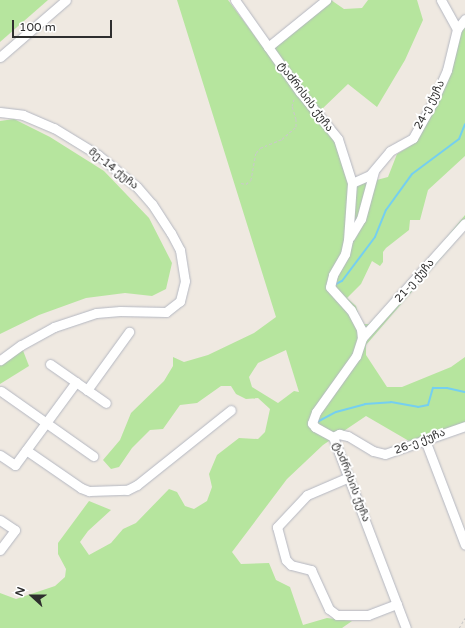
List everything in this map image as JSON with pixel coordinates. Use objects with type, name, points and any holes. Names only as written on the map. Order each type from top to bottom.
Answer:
[{"type":"street","points":[[0,56],[66,0]]},
{"type":"street","name":"ტაძრისის ქუჩა","points":[[235,0],[300,92],[338,139],[352,183],[348,240],[345,254],[330,281],[330,287],[351,310],[361,329],[362,338],[349,368],[313,418],[315,428],[333,436],[397,604],[402,625]]},
{"type":"street","points":[[268,47],[326,0]]},
{"type":"street","points":[[441,0],[457,29],[465,19]]},
{"type":"street","name":"24-ე ქუჩა","points":[[352,183],[364,178],[375,170],[390,151],[413,138],[448,70],[457,29]]},
{"type":"street","name":"მე-14 ქუჩა","points":[[0,112],[39,120],[98,155],[123,174],[152,204],[180,250],[185,281],[184,292],[174,308],[160,314],[120,311],[96,313],[54,328],[20,345],[0,360]]},
{"type":"street","points":[[348,240],[360,219],[375,170]]},
{"type":"street","name":"21-ე ქუჩა","points":[[362,338],[465,223]]},
{"type":"street","points":[[87,390],[129,332]]},
{"type":"street","points":[[50,364],[106,403]]},
{"type":"street","points":[[0,455],[15,465],[76,382]]},
{"type":"street","points":[[1,391],[93,456]]},
{"type":"street","points":[[26,450],[81,488],[89,491],[127,490],[137,485],[231,410]]},
{"type":"street","name":"26-ე ქუჩა","points":[[333,436],[339,434],[348,436],[373,452],[385,454],[465,426]]},
{"type":"street","points":[[426,440],[465,545]]},
{"type":"street","points":[[349,478],[307,495],[277,527],[286,560],[292,565],[311,570],[329,609],[337,615],[368,615],[397,604]]},
{"type":"street","points":[[0,520],[15,530],[0,550]]},
{"type":"path","points":[[241,183],[246,184],[251,180],[256,153],[282,139],[296,127],[296,119],[292,101],[300,92]]},
{"type":"path","points":[[459,628],[465,618]]},
{"type":"green space","points":[[0,0],[48,0],[0,42]]},
{"type":"green space","points":[[177,0],[228,0],[266,51],[331,0],[344,9],[362,8],[368,0],[417,0],[423,20],[405,60],[377,107],[348,84],[321,110],[340,138],[354,186],[388,177],[397,154],[410,146],[436,105],[465,21],[465,156],[428,190],[420,220],[410,220],[409,230],[383,252],[383,262],[380,266],[372,261],[361,284],[347,298],[356,306],[360,320],[364,324],[369,324],[421,269],[465,215],[465,230],[366,345],[366,355],[387,387],[402,387],[451,367],[465,357],[465,423],[409,441],[366,416],[323,445],[287,479],[232,552],[241,564],[269,563],[276,580],[290,587],[303,625],[327,618],[352,621],[342,628],[0,628],[0,593],[16,599],[55,586],[65,577],[66,569],[58,554],[58,543],[89,501],[111,510],[88,531],[80,542],[89,555],[111,543],[123,529],[136,523],[169,489],[177,492],[185,506],[194,509],[207,501],[212,487],[209,474],[217,455],[239,438],[258,439],[265,432],[270,409],[258,398],[246,399],[236,394],[231,386],[221,386],[197,403],[180,405],[163,429],[150,430],[132,448],[119,467],[111,469],[103,460],[120,440],[131,413],[164,381],[173,366],[173,357],[184,362],[208,355],[254,333],[276,317]],"holes":[[[286,350],[299,392],[294,391],[278,403],[252,387],[249,377],[258,363]]]},
{"type":"green space","points":[[14,119],[50,137],[104,171],[149,218],[172,263],[166,289],[152,296],[125,293],[86,298],[39,315],[0,334],[0,121]]},
{"type":"green space","points":[[22,348],[29,366],[0,384],[0,364]]},
{"type":"waterway","points":[[334,285],[342,281],[375,237],[386,210],[412,174],[459,139],[465,124]]},
{"type":"waterway","points":[[317,422],[336,412],[365,404],[391,402],[418,407],[428,405],[433,388],[447,388],[465,392]]}]
